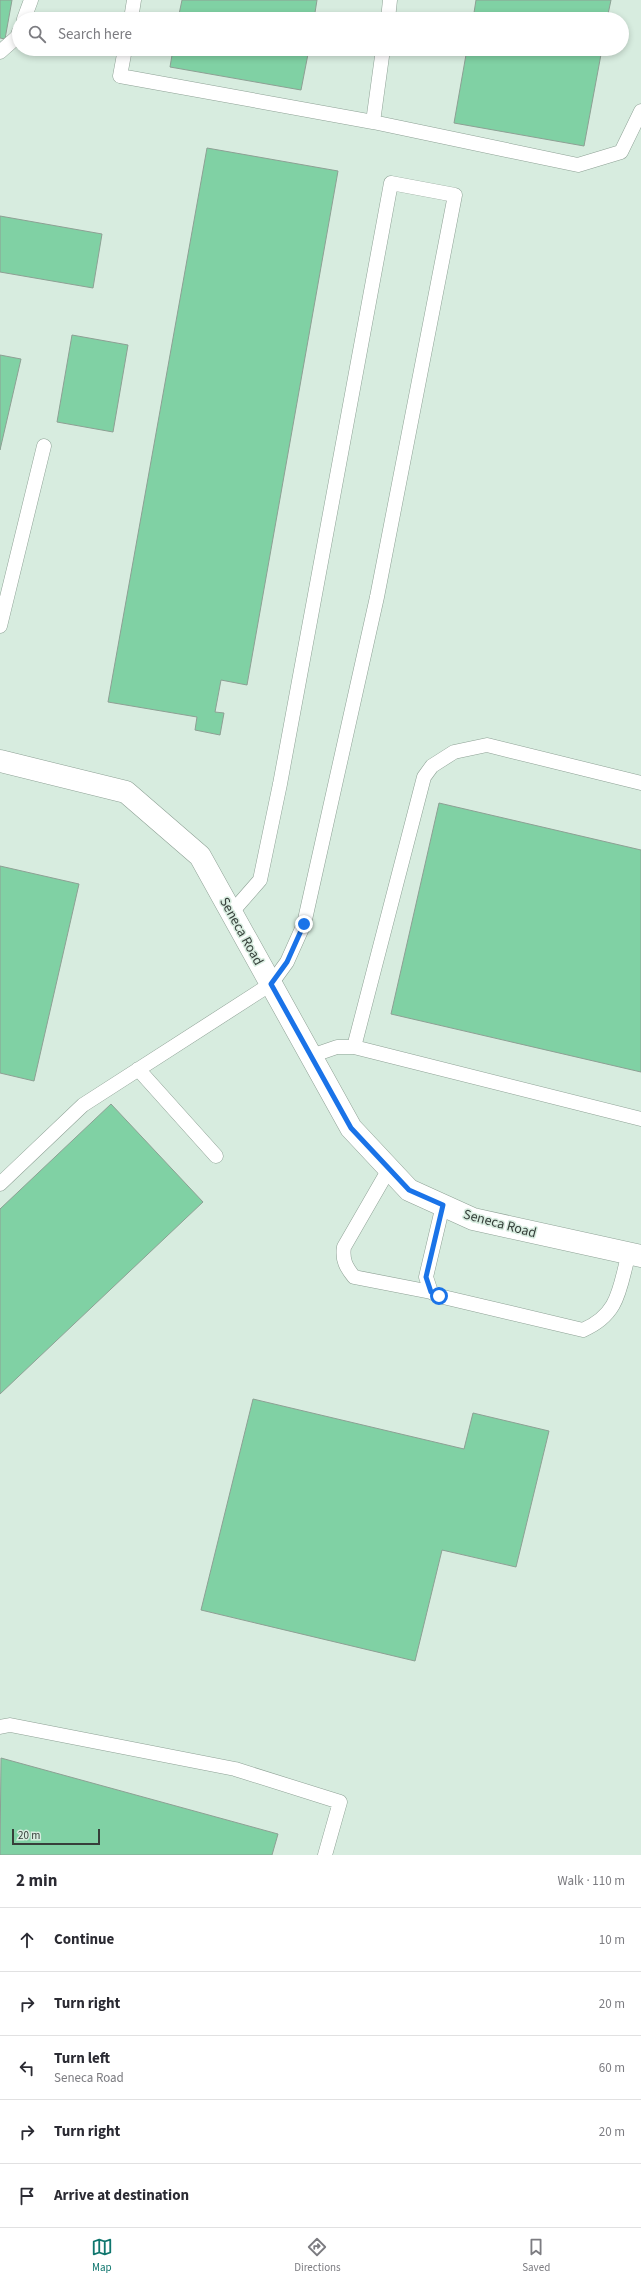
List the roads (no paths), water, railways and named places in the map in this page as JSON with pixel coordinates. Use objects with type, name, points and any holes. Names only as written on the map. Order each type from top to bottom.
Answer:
[{"type":"street","name":"Seneca Road","points":[[0,761],[126,792],[200,856],[351,1128],[409,1190],[473,1219],[635,1254]]},
{"type":"lane","points":[[27,12],[31,0]]},
{"type":"lane","points":[[131,12],[134,0]]},
{"type":"lane","points":[[389,12],[390,0]]},
{"type":"lane","points":[[0,52],[12,42]]},
{"type":"lane","points":[[124,56],[120,76],[373,122],[578,165],[621,152],[641,111]]},
{"type":"lane","points":[[373,122],[382,56]]},
{"type":"lane","points":[[0,1184],[83,1105],[271,984],[287,962],[304,924],[377,597],[455,195],[391,184],[281,776],[260,880],[232,912]]},
{"type":"lane","points":[[0,626],[44,446]]},
{"type":"lane","points":[[354,1047],[424,777],[432,766],[454,752],[487,745],[641,783]]},
{"type":"lane","points":[[310,1056],[337,1047],[354,1047],[641,1119]]},
{"type":"lane","points":[[138,1069],[216,1156]]},
{"type":"lane","points":[[389,1169],[344,1247],[342,1256],[345,1266],[354,1278],[431,1292],[439,1296],[583,1330],[601,1321],[616,1302],[635,1254]]},
{"type":"lane","points":[[431,1292],[426,1277],[443,1205]]},
{"type":"lane","points":[[0,1727],[10,1725],[235,1769],[340,1802],[325,1855]]}]
